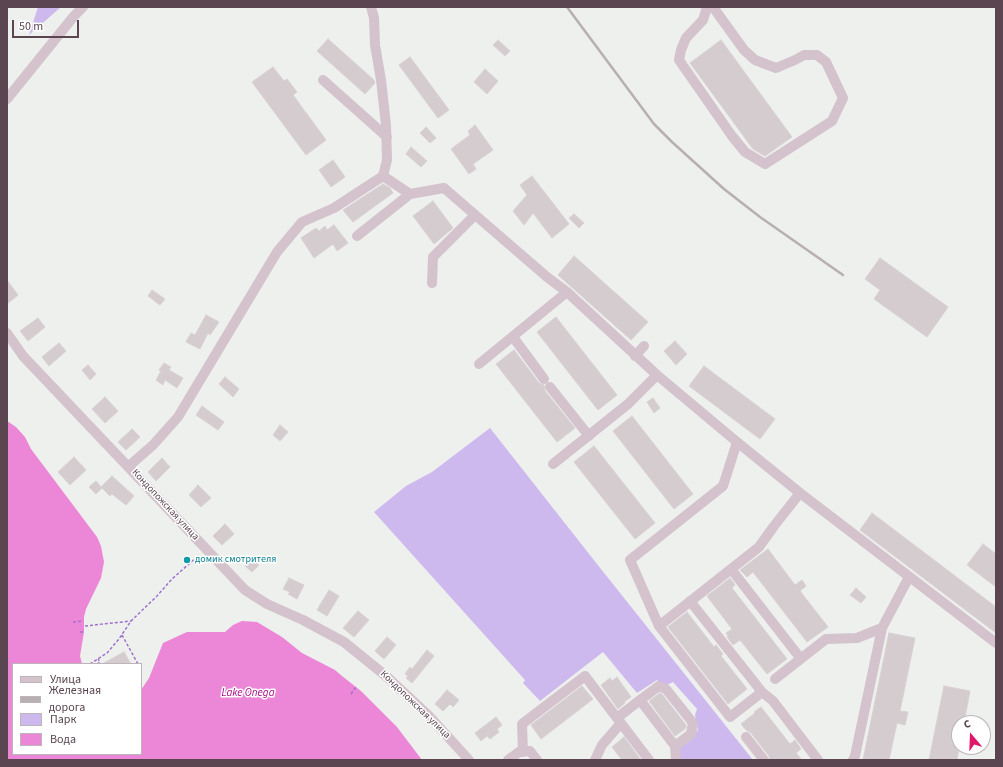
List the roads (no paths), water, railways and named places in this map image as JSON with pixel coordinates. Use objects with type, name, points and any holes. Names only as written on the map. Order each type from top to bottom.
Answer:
[{"type":"street","points":[[7,100],[70,22],[84,7]]},
{"type":"street","points":[[129,466],[153,445],[178,417],[277,252],[302,222],[334,208],[383,176],[387,160],[386,125],[381,80],[374,46],[374,18],[371,7]]},
{"type":"street","points":[[708,7],[703,20],[686,38],[679,60],[732,136],[745,152],[765,164],[832,121],[843,98],[826,62],[817,55],[804,55],[776,68],[755,60],[744,50],[713,7]]},
{"type":"street","points":[[323,80],[386,137]]},
{"type":"street","points":[[383,176],[410,194]]},
{"type":"street","points":[[357,236],[410,194],[444,188],[547,277],[567,292],[635,356],[737,442],[800,493],[996,643]]},
{"type":"street","points":[[432,283],[433,257],[475,215]]},
{"type":"street","points":[[479,364],[567,292]]},
{"type":"street","name":"Кондопожская улица","points":[[7,333],[23,356],[245,590],[267,604],[303,620],[344,642],[386,676],[430,716],[469,760]]},
{"type":"street","points":[[513,337],[589,436]]},
{"type":"street","points":[[635,356],[644,346]]},
{"type":"street","points":[[553,464],[628,404],[657,375]]},
{"type":"street","points":[[737,442],[722,486],[630,560],[659,626],[730,717],[762,692]]},
{"type":"street","points":[[659,626],[759,547],[800,493]]},
{"type":"street","points":[[731,569],[801,659]]},
{"type":"street","points":[[853,760],[882,628],[909,577]]},
{"type":"street","points":[[690,601],[762,692],[773,701],[818,760]]},
{"type":"street","points":[[775,679],[826,639],[857,638],[882,628]]},
{"type":"street","points":[[523,752],[522,724],[585,676],[649,760]]},
{"type":"street","points":[[595,760],[602,745],[619,720],[640,700],[659,686],[666,689],[692,723],[691,734],[675,746]]},
{"type":"street","points":[[640,700],[675,746],[676,760]]},
{"type":"street","points":[[746,737],[764,760]]},
{"type":"street","points":[[508,760],[519,752],[530,751],[537,760]]},
{"type":"water","name":"Lake Onega","points":[[7,421],[16,427],[25,437],[31,449],[97,537],[101,546],[104,562],[101,578],[86,609],[84,617],[84,632],[80,656],[82,663],[12,663],[12,755],[142,755],[142,688],[149,678],[163,643],[187,632],[225,632],[233,625],[242,621],[257,622],[282,637],[302,653],[335,670],[361,691],[397,727],[422,760],[7,760]]},
{"type":"railway","points":[[567,7],[654,124],[672,142],[724,189],[760,217],[843,275]]},
{"type":"place","name":"домик смотрителя","points":[[187,560]]}]
